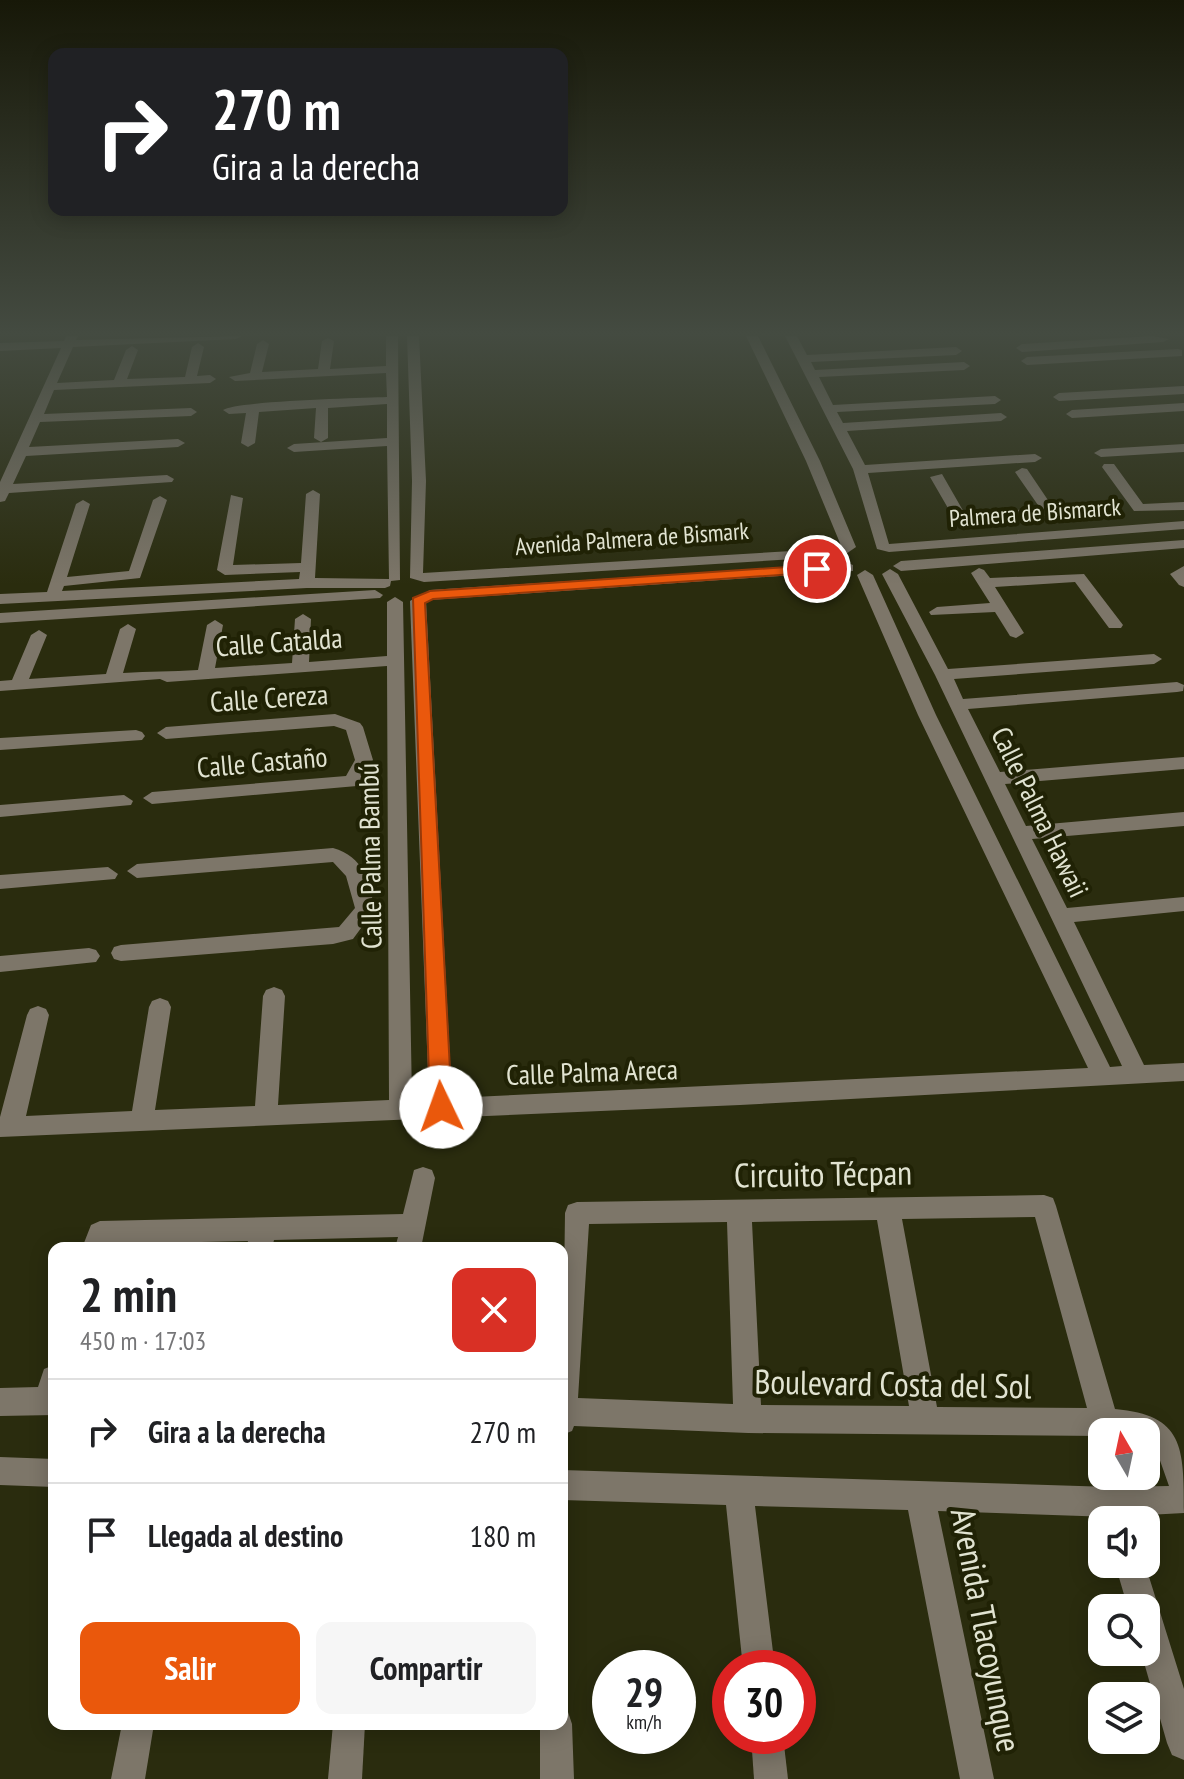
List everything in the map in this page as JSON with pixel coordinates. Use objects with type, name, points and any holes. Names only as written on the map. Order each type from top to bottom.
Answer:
[{"type":"street","points":[[34,419],[19,452],[5,471],[2,493],[167,479]]},
{"type":"street","points":[[248,443],[251,419]]},
{"type":"street","points":[[321,438],[322,419]]},
{"type":"street","name":"Calle Palma Bambú","points":[[392,419],[390,589],[397,758],[401,1109]]},
{"type":"street","points":[[416,419],[420,576]]},
{"type":"street","name":"Calle Palma Hawaii","points":[[793,419],[813,461],[851,560],[1104,1077]]},
{"type":"street","points":[[837,419],[860,469],[886,547]]},
{"type":"street","points":[[841,427],[969,419]]},
{"type":"street","points":[[294,448],[391,442]]},
{"type":"street","points":[[19,452],[178,443]]},
{"type":"street","points":[[1184,448],[1105,460],[1139,508],[1184,506]]},
{"type":"street","points":[[860,469],[1035,458]]},
{"type":"street","points":[[937,477],[961,519],[1049,512],[1022,472]]},
{"type":"street","points":[[307,575],[313,494]]},
{"type":"street","points":[[236,498],[225,570],[307,575],[390,589]]},
{"type":"street","points":[[0,599],[135,575],[160,500]]},
{"type":"street","points":[[55,589],[83,504]]},
{"type":"street","points":[[1009,517],[1023,538]]},
{"type":"street","name":"Palmera de Bismarck","points":[[1184,525],[886,547],[864,544],[851,560],[895,570],[971,559],[1184,544]]},
{"type":"street","name":"Calle Palma Hawaii","points":[[886,547],[901,560],[895,570],[943,675],[1138,1075]]},
{"type":"street","points":[[971,559],[1016,633]]},
{"type":"street","name":"Avenida Palmera de Bismark","points":[[390,589],[420,576],[851,560]]},
{"type":"street","name":"Avenida Palmera de Bismark","points":[[390,589],[424,598],[851,560]]},
{"type":"street","points":[[1184,571],[1178,574],[1184,582]]},
{"type":"street","points":[[55,589],[307,575]]},
{"type":"street","name":"Calle Palma Bambú","points":[[420,576],[433,585],[424,598],[441,1107]]},
{"type":"street","points":[[985,583],[1079,577],[1115,625]]},
{"type":"street","points":[[0,618],[390,589]]},
{"type":"street","points":[[937,612],[1000,607]]},
{"type":"street","points":[[300,666],[303,619]]},
{"type":"street","points":[[206,674],[215,625]]},
{"type":"street","points":[[113,679],[128,629]]},
{"type":"street","points":[[9,686],[39,635]]},
{"type":"street","points":[[943,675],[1154,659]]},
{"type":"street","name":"Calle Catalda","points":[[9,686],[394,661]]},
{"type":"street","points":[[957,705],[1177,687]]},
{"type":"street","name":"Calle Cereza","points":[[166,733],[335,720],[354,727],[364,760]]},
{"type":"street","points":[[0,744],[136,736]]},
{"type":"street","points":[[364,760],[397,758]]},
{"type":"street","name":"Calle Castaño","points":[[152,798],[351,782],[364,760]]},
{"type":"street","points":[[993,779],[1184,763]]},
{"type":"street","points":[[0,811],[124,801]]},
{"type":"street","points":[[1019,833],[1184,819]]},
{"type":"street","points":[[137,871],[333,855],[351,863],[365,909]]},
{"type":"street","points":[[0,882],[108,874]]},
{"type":"street","points":[[1059,916],[1184,904]]},
{"type":"street","points":[[121,953],[333,936],[346,933],[365,909],[398,907]]},
{"type":"street","points":[[0,964],[89,956]]},
{"type":"street","points":[[266,1114],[274,996]]},
{"type":"street","points":[[142,1121],[160,1007]]},
{"type":"street","points":[[6,1126],[38,1015]]},
{"type":"street","name":"Calle Palma Areca","points":[[6,1126],[708,1098],[1184,1072]]},
{"type":"street","points":[[97,1241],[410,1237],[423,1178]]},
{"type":"street","name":"Circuito Técpan","points":[[568,1334],[577,1213],[1044,1206],[1104,1418]]},
{"type":"street","points":[[888,1210],[926,1421]]},
{"type":"street","points":[[739,1212],[748,1419]]},
{"type":"street","points":[[0,1402],[48,1395]]},
{"type":"street","name":"Boulevard Costa del Sol","points":[[568,1415],[1088,1422]]},
{"type":"street","name":"Boulevard Costa del Sol","points":[[1144,1506],[1179,1500],[1184,1490],[1160,1432]]},
{"type":"street","points":[[1,1475],[48,1473]]},
{"type":"street","name":"Boulevard Costa del Sol","points":[[568,1485],[920,1495],[1088,1509]]},
{"type":"street","points":[[739,1492],[757,1650]]},
{"type":"street","name":"Avenida Tlacoyunque","points":[[920,1495],[977,1779]]},
{"type":"street","points":[[1160,1663],[1184,1743]]},
{"type":"street","points":[[128,1779],[137,1730]]},
{"type":"street","points":[[345,1779],[349,1730]]},
{"type":"street","points":[[556,1730],[557,1779]]},
{"type":"street","points":[[769,1754],[771,1779]]},
{"type":"route","points":[[441,1107],[418,601],[430,595],[817,569]]}]
